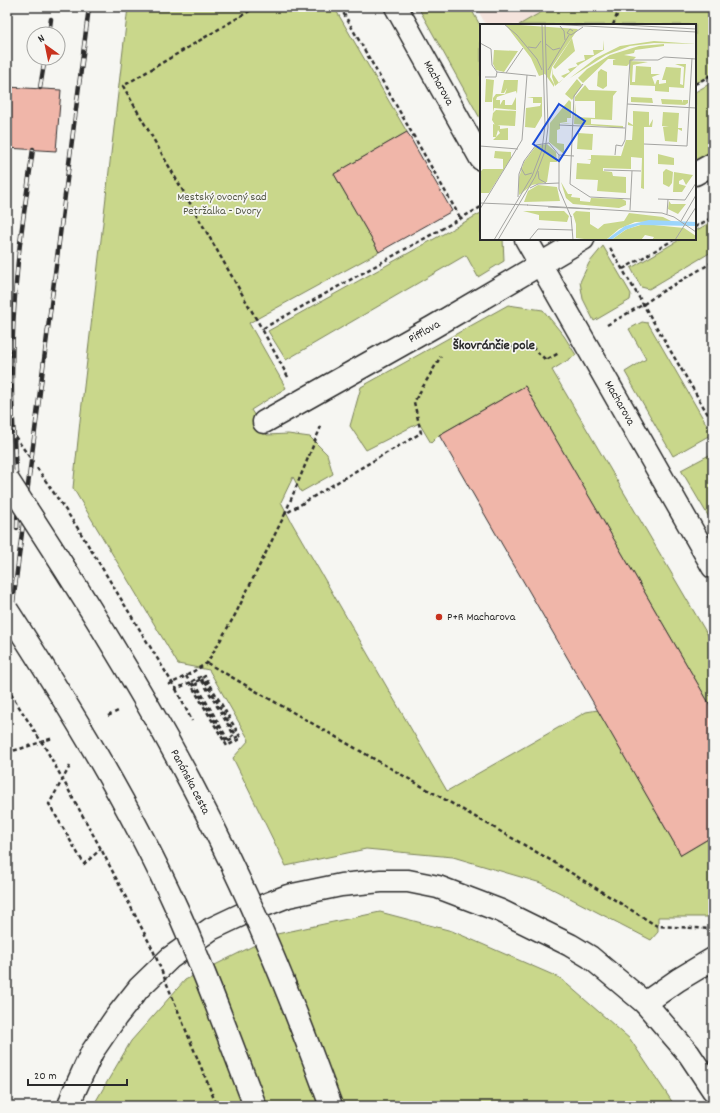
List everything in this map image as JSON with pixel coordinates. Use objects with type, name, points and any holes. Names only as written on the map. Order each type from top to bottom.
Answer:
[{"type":"street","name":"Macharova","points":[[396,7],[480,157]]},
{"type":"street","points":[[696,173],[713,164]]},
{"type":"street","name":"Macharova","points":[[527,240],[713,567]]},
{"type":"street","name":"Pifflova","points":[[264,422],[433,327],[581,240]]},
{"type":"street","name":"Panónska cesta","points":[[7,479],[111,641],[195,790],[242,886],[261,929],[328,1096]]},
{"type":"street","points":[[7,610],[53,682],[120,796],[150,854],[177,909],[200,962],[255,1106]]},
{"type":"street","points":[[69,1106],[92,1052],[116,1017],[139,988],[170,958],[211,929],[247,912],[288,896],[341,885],[381,881],[408,881],[438,887],[501,911],[570,945],[590,957],[645,1003],[689,1054],[713,1090]]},
{"type":"street","points":[[645,1003],[678,980],[713,959]]},
{"type":"path","points":[[256,7],[123,86],[262,329],[301,401]]},
{"type":"path","points":[[340,7],[461,219]]},
{"type":"path","points":[[613,24],[620,7]]},
{"type":"path","points":[[709,7],[713,14]]},
{"type":"path","points":[[696,83],[713,74]]},
{"type":"path","points":[[262,329],[480,208]]},
{"type":"path","points":[[696,226],[713,217]]},
{"type":"path","points":[[623,268],[673,240]]},
{"type":"path","points":[[609,245],[713,423]]},
{"type":"path","points":[[453,348],[532,347],[546,360],[644,304],[658,294],[713,262]]},
{"type":"path","points":[[285,514],[421,433],[414,402],[442,355]]},
{"type":"path","points":[[323,421],[285,514],[236,615],[207,663],[552,861],[657,926],[713,929]]},
{"type":"path","points":[[7,425],[77,527],[176,689],[191,682],[200,677],[204,683],[212,696],[234,735],[228,740],[196,684],[200,682],[204,679],[237,737],[227,742],[193,684],[199,680],[205,676],[241,738],[227,746],[186,676]]},
{"type":"path","points":[[7,688],[46,748],[101,849],[153,950],[217,1106]]},
{"type":"path","points":[[7,752],[57,736]]},
{"type":"path","points":[[49,804],[84,864],[101,849]]},
{"type":"shaded area","points":[[476,7],[550,7],[521,24],[485,24]]},
{"type":"green space","name":"Mestský ovocný sad Petržalka - Dvory","points":[[128,7],[334,7],[407,132],[334,174],[379,252],[249,323],[286,388],[251,410],[267,435],[288,434],[310,437],[327,454],[333,474],[301,492],[293,477],[281,502],[447,791],[586,712],[598,710],[681,855],[710,838],[713,844],[713,917],[658,917],[658,932],[651,940],[541,883],[453,857],[366,849],[286,866],[233,758],[249,740],[209,670],[178,664],[73,488]]},
{"type":"green space","points":[[418,7],[470,7],[480,25],[480,118]]},
{"type":"green space","points":[[550,7],[713,7],[713,74],[696,83],[696,24],[521,24]]},
{"type":"green space","points":[[713,82],[713,150],[696,160],[696,91]]},
{"type":"green space","points":[[480,214],[480,240],[503,240],[504,261],[478,277],[466,255],[286,360],[268,331]]},
{"type":"green space","points":[[713,221],[713,251],[649,289],[641,287],[631,268],[679,240],[696,240],[696,230]]},
{"type":"green space","points":[[603,246],[631,294],[630,300],[594,321],[583,299],[580,282],[589,263]]},
{"type":"green space","points":[[508,305],[543,310],[564,336],[576,355],[552,370],[713,644],[713,710],[525,386],[439,435],[431,443],[419,423],[366,450],[350,426],[361,387]]},
{"type":"green space","points":[[642,322],[648,323],[712,434],[673,456],[625,372],[646,359],[629,329]]},
{"type":"green space","points":[[713,453],[713,524],[681,470]]},
{"type":"green space","points":[[380,912],[452,931],[560,978],[630,1039],[675,1106],[93,1106],[131,1041],[185,980],[277,934]]},
{"type":"building","points":[[7,87],[61,90],[56,151],[7,148]]},
{"type":"building","points":[[407,132],[452,211],[379,252],[334,174]]},
{"type":"building","points":[[525,386],[713,710],[713,836],[681,855],[439,435]]},
{"type":"railway","points":[[13,603],[89,7]]},
{"type":"railway","points":[[50,26],[51,19]]},
{"type":"railway","points":[[40,88],[44,66]]},
{"type":"railway","points":[[17,528],[17,491],[12,398],[13,335],[18,261],[33,149]]},
{"type":"place","name":"P+R Macharova","points":[[439,617]]},
{"type":"district","name":"Škovránčie pole","points":[[494,346]]}]
